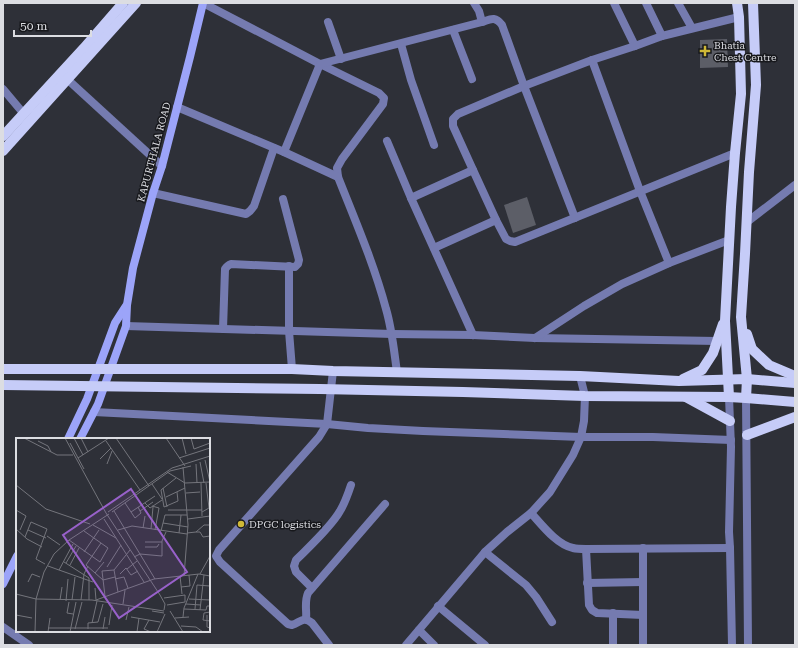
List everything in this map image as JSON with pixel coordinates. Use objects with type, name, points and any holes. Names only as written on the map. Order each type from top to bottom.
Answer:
[{"type":"main road","points":[[3,151],[136,3]]},
{"type":"main road","name":"KAPURTHALA ROAD","points":[[81,438],[98,404],[126,326],[127,306],[133,268],[153,193],[162,166],[203,3]]},
{"type":"main road","points":[[729,397],[725,315],[735,153],[741,94],[739,17],[737,3]]},
{"type":"main road","points":[[746,398],[747,379],[741,317],[749,172],[756,86],[753,3]]},
{"type":"main road","points":[[3,136],[84,48],[119,4]]},
{"type":"main road","points":[[68,438],[87,399],[115,324],[127,306]]},
{"type":"main road","points":[[679,381],[702,370],[713,353],[725,315]]},
{"type":"main road","points":[[741,317],[752,349],[769,365],[795,376]]},
{"type":"main road","points":[[3,369],[292,369],[580,376],[679,381],[747,379],[795,383]]},
{"type":"main road","points":[[3,385],[331,389],[584,396],[685,396],[729,397],[795,402]]},
{"type":"main road","points":[[685,396],[730,421]]},
{"type":"main road","points":[[747,434],[795,417]]},
{"type":"main road","points":[[3,583],[16,558]]},
{"type":"street","points":[[203,3],[379,93],[384,98],[383,104],[337,168],[338,176],[376,276],[387,310],[397,372]]},
{"type":"street","points":[[474,3],[479,11],[482,22]]},
{"type":"street","points":[[614,3],[634,46]]},
{"type":"street","points":[[646,3],[662,36]]},
{"type":"street","points":[[678,3],[692,28]]},
{"type":"street","points":[[735,153],[515,242],[506,239],[496,220],[453,126],[453,119],[458,114],[524,86],[592,60],[662,36],[739,17]]},
{"type":"street","points":[[320,64],[492,19],[499,21],[502,25],[575,218]]},
{"type":"street","points":[[328,22],[341,59]]},
{"type":"street","points":[[453,30],[472,79]]},
{"type":"street","points":[[401,44],[411,80],[434,145]]},
{"type":"street","points":[[592,60],[640,191],[669,263]]},
{"type":"street","points":[[284,152],[320,64]]},
{"type":"street","points":[[68,79],[162,166]]},
{"type":"street","points":[[3,89],[24,114]]},
{"type":"street","points":[[177,107],[338,176]]},
{"type":"street","points":[[387,141],[473,335]]},
{"type":"street","points":[[153,193],[246,214],[254,206],[274,148]]},
{"type":"street","points":[[411,198],[473,170]]},
{"type":"street","points":[[747,222],[795,185]]},
{"type":"street","points":[[223,329],[225,269],[228,264],[295,266],[298,264],[299,260],[283,199]]},
{"type":"street","points":[[434,248],[496,220]]},
{"type":"street","points":[[536,338],[584,306],[622,284],[669,263],[730,240]]},
{"type":"street","points":[[289,266],[289,331],[292,369]]},
{"type":"street","points":[[126,326],[536,338],[717,341]]},
{"type":"street","points":[[306,619],[292,625],[288,624],[220,562],[216,556],[219,550],[319,437],[327,424],[333,371]]},
{"type":"street","points":[[406,645],[485,552],[531,513],[550,492],[573,455],[581,436],[584,421],[584,396],[580,376]]},
{"type":"street","points":[[729,397],[731,440],[729,532],[732,645]]},
{"type":"street","points":[[746,398],[748,645]]},
{"type":"street","points":[[94,412],[327,424],[423,431],[731,440]]},
{"type":"street","points":[[312,588],[296,572],[294,566],[296,560],[332,523],[340,512],[351,485]]},
{"type":"street","points":[[306,619],[306,599],[312,588],[385,504]]},
{"type":"street","points":[[531,513],[551,534],[572,548],[730,548]]},
{"type":"street","points":[[643,548],[643,645]]},
{"type":"street","points":[[586,549],[589,606],[592,610],[597,613],[643,615]]},
{"type":"street","points":[[485,552],[526,585],[536,597],[552,622]]},
{"type":"street","points":[[587,583],[643,582]]},
{"type":"street","points":[[438,606],[485,645]]},
{"type":"street","points":[[613,613],[613,645]]},
{"type":"street","points":[[306,619],[312,623],[329,645]]},
{"type":"street","points":[[3,627],[29,645]]},
{"type":"street","points":[[419,630],[434,645]]},
{"type":"building","points":[[727,39],[728,67],[700,68],[700,40]]},
{"type":"building","points":[[527,197],[536,225],[513,233],[504,205]]},
{"type":"place","name":"Bhatia Chest Centre","points":[[705,51]]},
{"type":"place","name":"DPGC logistics","points":[[241,524]]}]
